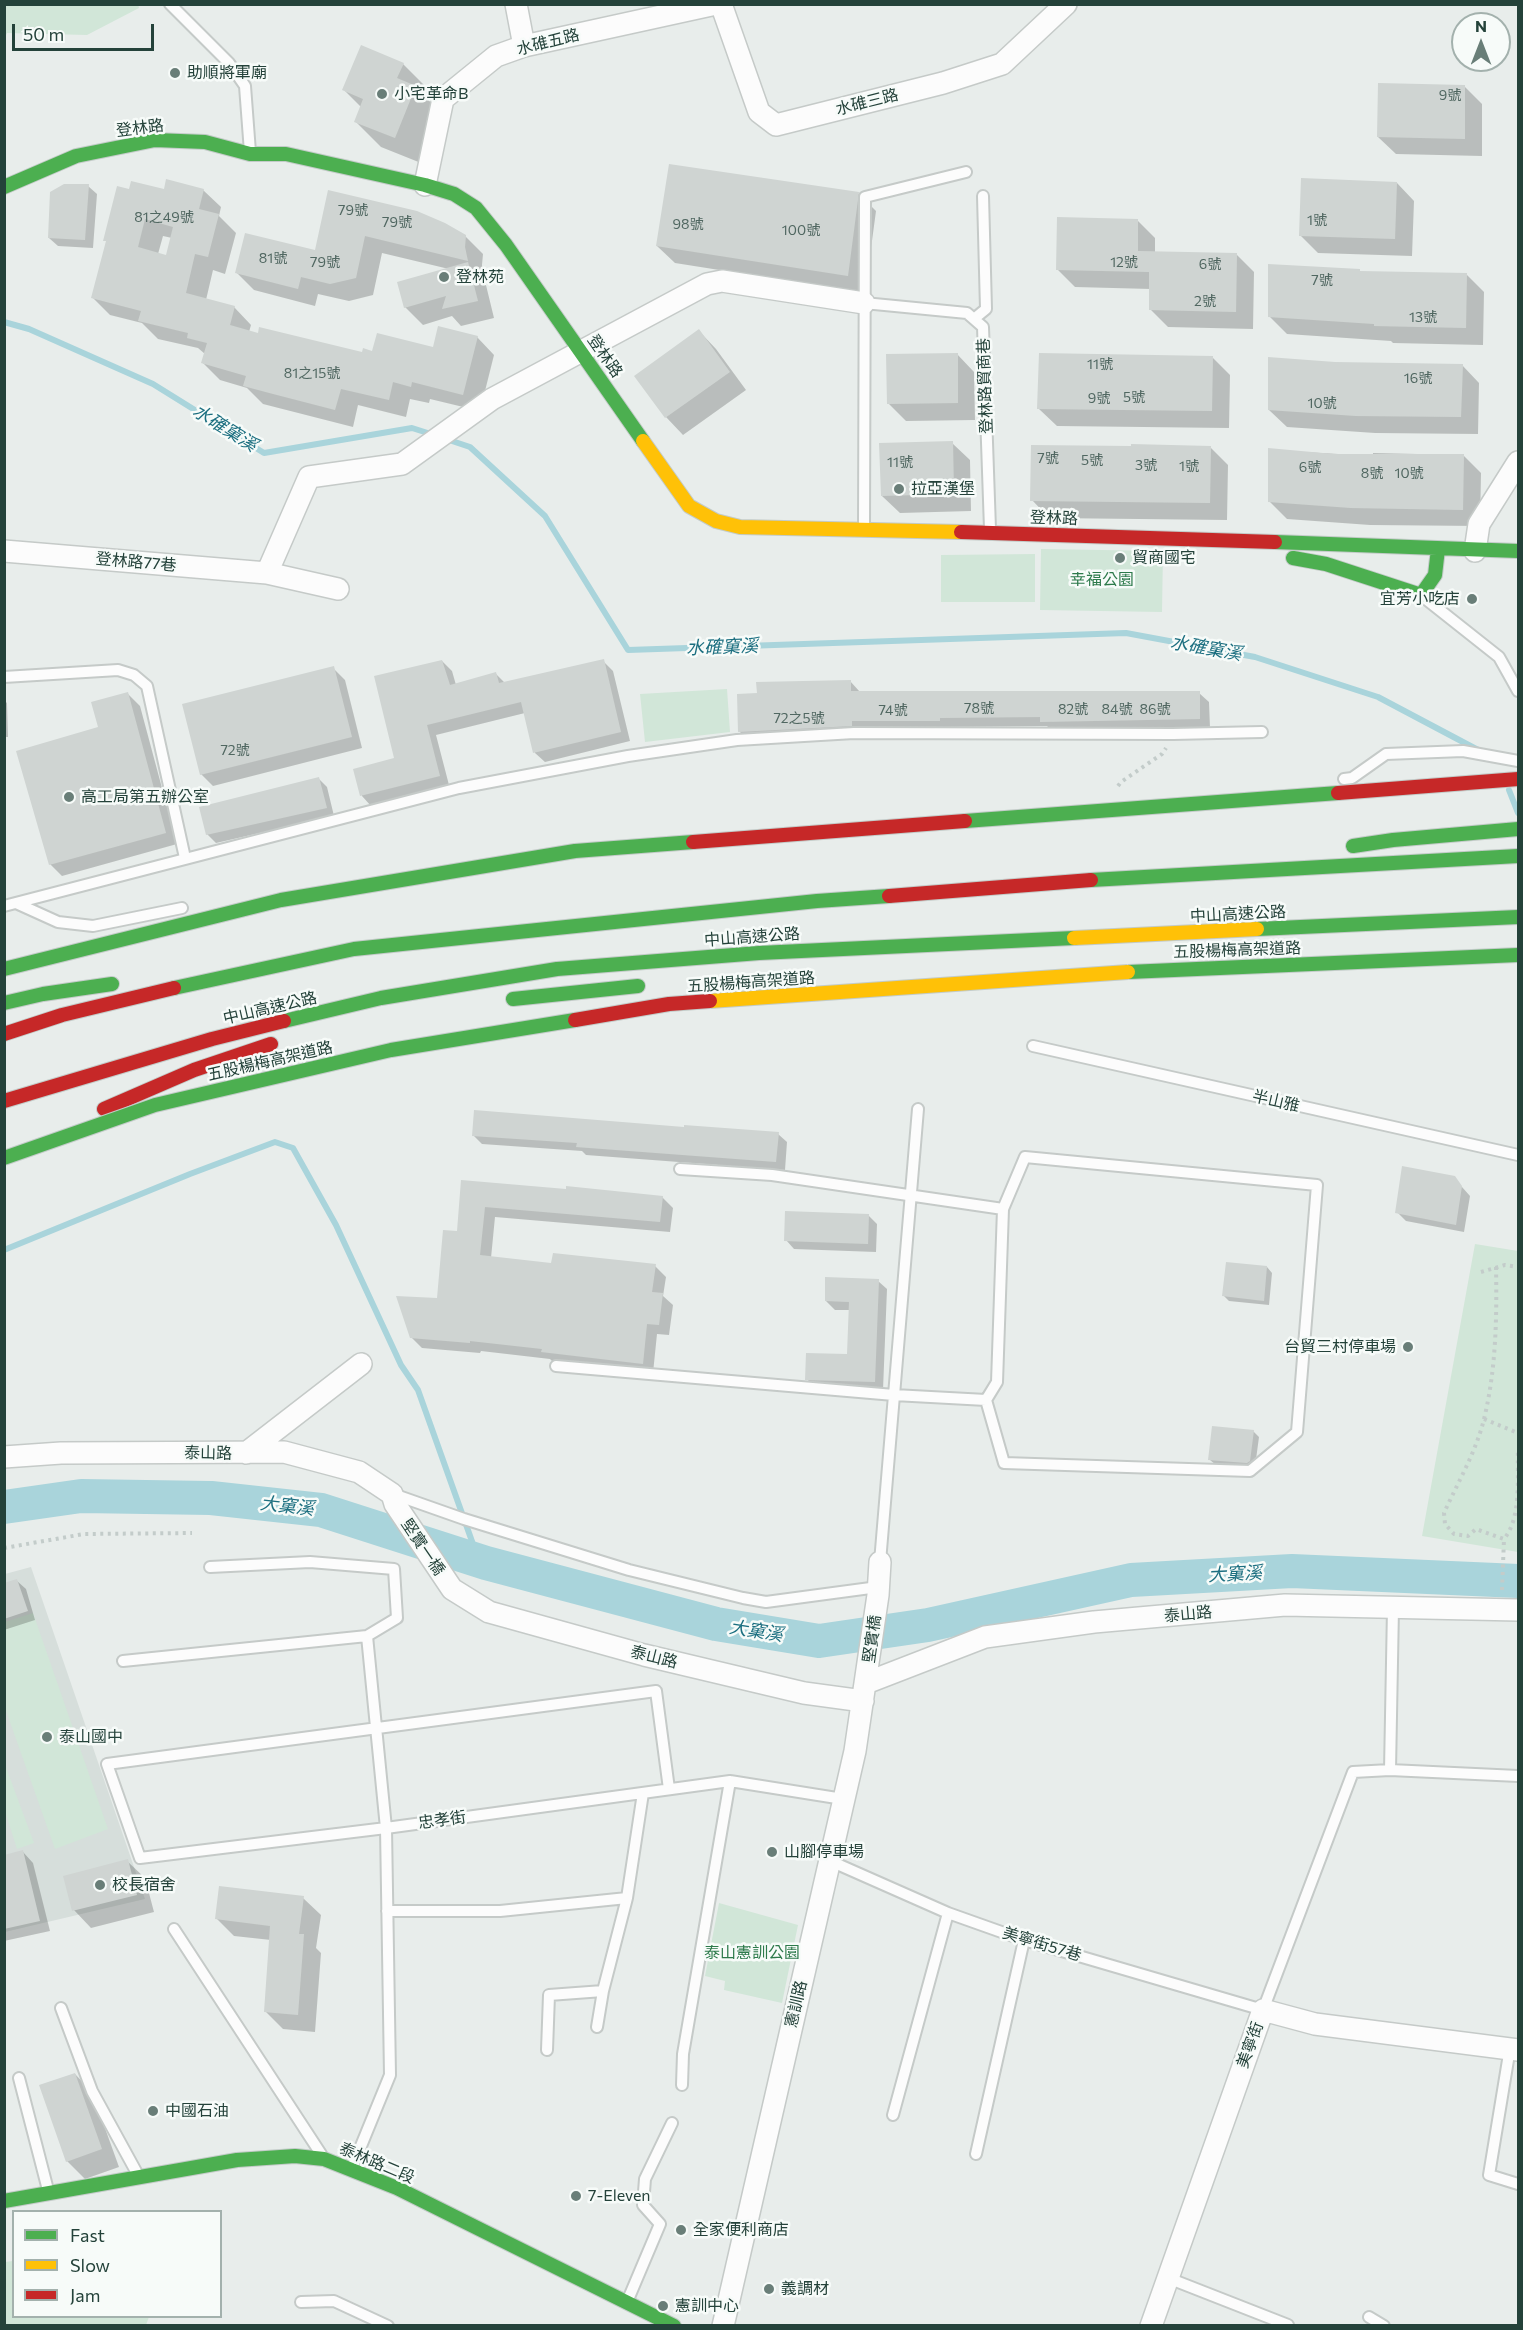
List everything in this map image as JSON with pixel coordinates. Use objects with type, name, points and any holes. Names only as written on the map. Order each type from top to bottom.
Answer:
[{"type":"main road","name":"登林路","points":[[4,187],[76,156],[155,140],[205,142],[250,154],[286,154],[425,185],[454,194],[476,208],[507,245],[689,506],[716,521],[740,527],[1199,540],[1390,551],[1438,549],[1518,551]]},
{"type":"main road","name":"登林路","points":[[1199,540],[1326,564],[1384,578],[1421,595]]},
{"type":"main road","points":[[1421,595],[1435,575],[1438,549]]},
{"type":"main road","points":[[4,969],[281,900],[574,851],[1518,778]]},
{"type":"main road","points":[[1336,849],[1393,840],[1514,829]]},
{"type":"main road","points":[[1177,874],[1302,854]]},
{"type":"main road","name":"中山高速公路","points":[[4,1034],[62,1015],[188,984],[354,949],[817,901],[1177,874],[1517,857]]},
{"type":"main road","name":"中山高速公路","points":[[4,1101],[212,1039],[381,998],[557,969],[759,952],[1518,917]]},
{"type":"main road","points":[[158,977],[354,949]]},
{"type":"main road","name":"五股楊梅高架道路","points":[[4,1156],[155,1106],[391,1050],[669,1004],[1167,969],[1518,955]]},
{"type":"main road","points":[[410,1007],[557,969]]},
{"type":"main road","points":[[4,1003],[43,994],[123,982]]},
{"type":"main road","points":[[502,1000],[560,992],[650,985]]},
{"type":"main road","points":[[4,1156],[194,1070],[285,1040]]},
{"type":"main road","points":[[4,1166],[115,1104]]},
{"type":"main road","name":"泰林路二段","points":[[4,2201],[237,2160],[295,2156],[324,2159],[352,2168],[398,2188],[674,2325]]},
{"type":"street","points":[[516,4],[524,46]]},
{"type":"street","name":"水碓五路","points":[[425,185],[443,99],[496,56],[524,46],[719,4]]},
{"type":"street","name":"水碓三路","points":[[719,4],[759,112],[776,125],[943,83],[1002,64],[1066,4]]},
{"type":"street","points":[[267,573],[309,477],[402,464],[492,399],[707,284],[723,281],[864,303]]},
{"type":"street","points":[[1475,551],[1479,524],[1518,462]]},
{"type":"street","name":"登林路77巷","points":[[4,551],[267,573],[338,589]]},
{"type":"street","points":[[246,1454],[361,1365]]},
{"type":"street","name":"泰山路","points":[[4,1457],[139,1451],[246,1454],[284,1452],[359,1472],[393,1499]]},
{"type":"street","name":"堅實一橋","points":[[393,1499],[452,1589]]},
{"type":"street","points":[[878,1591],[880,1562]]},
{"type":"street","name":"泰山路","points":[[452,1589],[489,1612],[611,1646],[804,1693],[865,1692],[985,1637],[1083,1623],[1285,1605],[1393,1608],[1510,1605]]},
{"type":"street","name":"堅實橋","points":[[865,1692],[878,1591]]},
{"type":"street","name":"憲訓路","points":[[723,2325],[828,1860],[855,1751],[865,1692]]},
{"type":"street","name":"美寧街","points":[[1151,2325],[1263,2010],[1315,2024],[1514,2049]]},
{"type":"lane","points":[[170,4],[229,63],[245,86],[250,154]]},
{"type":"lane","points":[[864,530],[865,197],[966,172]]},
{"type":"lane","points":[[975,318],[986,309],[983,196]]},
{"type":"lane","name":"登林路貿商巷","points":[[864,303],[967,313],[983,327],[990,533]]},
{"type":"lane","name":"登林路","points":[[1421,595],[1499,657],[1518,691]]},
{"type":"lane","points":[[4,677],[118,670],[134,675],[147,686],[185,858]]},
{"type":"lane","points":[[10,905],[459,788],[628,756],[737,740],[854,733],[1262,732]]},
{"type":"lane","points":[[1332,781],[1352,778],[1386,754],[1463,751],[1518,761]]},
{"type":"lane","points":[[484,854],[531,847],[1106,806],[1311,783]]},
{"type":"lane","points":[[10,905],[58,922],[93,926],[195,906]]},
{"type":"lane","name":"半山雅","points":[[1032,1046],[1518,1155]]},
{"type":"lane","points":[[880,1562],[918,1109]]},
{"type":"lane","points":[[1025,1157],[1317,1185],[1297,1432],[1250,1471],[1004,1463],[986,1400],[997,1382],[1003,1209],[1025,1157]]},
{"type":"lane","points":[[680,1169],[772,1175],[1003,1209]]},
{"type":"lane","points":[[556,1366],[894,1395],[986,1400]]},
{"type":"lane","points":[[393,1499],[629,1570],[743,1598],[766,1602],[878,1591]]},
{"type":"lane","points":[[123,1661],[367,1636],[397,1618],[394,1569],[309,1562],[210,1567]]},
{"type":"lane","points":[[1390,1770],[1393,1608]]},
{"type":"lane","points":[[352,2168],[390,2075],[386,1828],[367,1636]]},
{"type":"lane","points":[[377,1728],[656,1691],[669,1789]]},
{"type":"lane","name":"忠孝街","points":[[377,1728],[107,1764],[140,1858],[386,1828],[730,1781],[843,1799]]},
{"type":"lane","points":[[1263,2010],[1353,1772],[1390,1770],[1518,1776]]},
{"type":"lane","points":[[682,2085],[683,2054],[730,1781]]},
{"type":"lane","points":[[597,2027],[603,1991],[627,1898],[643,1793]]},
{"type":"lane","name":"美寧街57巷","points":[[828,1860],[948,1913],[1024,1940],[1263,2010]]},
{"type":"lane","points":[[387,1911],[500,1911],[627,1898]]},
{"type":"lane","points":[[893,2115],[948,1913]]},
{"type":"lane","points":[[174,1929],[324,2159]]},
{"type":"lane","points":[[976,2154],[1024,1940]]},
{"type":"lane","points":[[547,2050],[549,1995],[603,1991]]},
{"type":"lane","points":[[61,2008],[92,2091],[140,2178]]},
{"type":"lane","points":[[1514,2049],[1489,2175],[1518,2184]]},
{"type":"lane","points":[[19,2078],[48,2193]]},
{"type":"lane","points":[[627,2302],[660,2224],[643,2205],[645,2179],[672,2123]]},
{"type":"lane","points":[[1168,2278],[1288,2325]]},
{"type":"lane","points":[[301,2302],[334,2301],[388,2325]]},
{"type":"lane","points":[[1369,2317],[1384,2325]]},
{"type":"path","points":[[1106,806],[1121,782],[1162,754],[1173,734]]},
{"type":"path","points":[[1481,1272],[1505,1265],[1518,1267]]},
{"type":"path","points":[[1496,1267],[1497,1328],[1484,1419],[1473,1451],[1444,1513],[1445,1524],[1454,1534],[1468,1536],[1476,1529],[1504,1539]]},
{"type":"path","points":[[1484,1419],[1518,1432]]},
{"type":"path","points":[[1510,1605],[1504,1539],[1511,1530],[1515,1509],[1518,1449]]},
{"type":"path","points":[[4,1548],[84,1534],[192,1533]]},
{"type":"shaded area","name":"泰山國中","points":[[31,1567],[145,1899],[5,1932],[5,1574]]},
{"type":"green space","points":[[138,4],[139,8],[87,35],[7,33],[5,37],[5,5]]},
{"type":"green space","name":"幸福公園","points":[[1041,549],[1163,551],[1162,612],[1040,610]]},
{"type":"green space","points":[[1035,554],[1035,602],[941,602],[941,555]]},
{"type":"green space","points":[[727,689],[730,732],[645,742],[640,694]]},
{"type":"green space","points":[[1475,1244],[1518,1251],[1518,1552],[1422,1536]]},
{"type":"green space","points":[[33,1613],[108,1829],[55,1849],[5,1708],[5,1622]]},
{"type":"green space","points":[[4,1762],[34,1843],[17,1849],[5,1811]]},
{"type":"green space","name":"泰山憲訓公園","points":[[719,1903],[798,1925],[782,2003],[724,1990],[725,1981],[705,1976]]},
{"type":"green space","points":[[12,2261],[12,2318],[149,2318],[146,2325],[5,2325],[5,2262]]},
{"type":"building","name":"小宅革命B","points":[[361,45],[404,63],[397,78],[416,86],[395,138],[354,122],[363,99],[342,90]]},
{"type":"building","points":[[1378,83],[1465,85],[1465,139],[1377,137]]},
{"type":"building","points":[[669,164],[859,192],[848,276],[656,246]]},
{"type":"building","points":[[1301,178],[1397,182],[1395,239],[1299,236]]},
{"type":"building","points":[[166,179],[204,189],[199,209],[219,214],[208,257],[195,254],[186,293],[235,306],[230,325],[258,333],[259,327],[362,352],[363,348],[372,351],[377,333],[433,347],[438,326],[478,336],[463,395],[412,382],[411,387],[393,382],[389,400],[341,389],[335,410],[277,395],[243,386],[246,376],[201,363],[207,343],[187,338],[188,333],[138,321],[141,311],[91,298],[117,186],[129,189],[131,181],[164,189]],"holes":[[[145,219],[173,227],[166,255],[138,247]]]},
{"type":"building","points":[[64,184],[89,184],[85,240],[48,238],[50,192]]},
{"type":"building","points":[[328,190],[417,211],[445,223],[466,235],[465,247],[468,261],[365,236],[356,278],[330,284],[301,277],[298,289],[235,273],[245,233],[315,250]]},
{"type":"building","points":[[1057,217],[1138,219],[1138,251],[1237,253],[1236,312],[1149,310],[1149,272],[1056,270]]},
{"type":"building","name":"登林苑","points":[[468,262],[478,301],[442,309],[446,296],[404,308],[397,282]]},
{"type":"building","points":[[1268,264],[1360,269],[1360,271],[1467,273],[1466,328],[1374,326],[1374,324],[1268,317]]},
{"type":"building","points":[[699,329],[730,372],[665,418],[634,376]]},
{"type":"building","points":[[958,353],[958,403],[887,404],[886,354]]},
{"type":"building","points":[[1039,353],[1213,356],[1212,411],[1037,409]]},
{"type":"building","points":[[1268,357],[1335,362],[1463,364],[1461,417],[1356,416],[1268,410]]},
{"type":"building","points":[[953,441],[954,494],[881,496],[879,443]]},
{"type":"building","points":[[1131,444],[1211,446],[1210,503],[1030,501],[1031,445],[1131,446]]},
{"type":"building","points":[[1268,448],[1334,454],[1464,454],[1463,510],[1351,508],[1268,502]]},
{"type":"building","points":[[604,659],[621,732],[533,753],[521,702],[427,725],[440,776],[360,796],[353,769],[394,758],[374,676],[442,660],[450,685],[496,672],[499,683]]},
{"type":"building","points":[[334,666],[352,737],[200,775],[182,704]]},
{"type":"building","points":[[851,680],[851,691],[1200,691],[1200,719],[1040,722],[1040,717],[940,718],[940,721],[852,721],[852,726],[738,732],[737,694],[757,693],[756,682]]},
{"type":"building","points":[[128,692],[166,833],[49,865],[16,751],[98,727],[91,702]]},
{"type":"building","points":[[319,777],[327,808],[206,835],[199,807]]},
{"type":"building","points":[[474,1110],[684,1127],[684,1125],[779,1132],[776,1162],[576,1147],[577,1143],[472,1136]]},
{"type":"building","points":[[1402,1166],[1455,1176],[1462,1186],[1456,1225],[1395,1213]]},
{"type":"building","points":[[461,1180],[566,1189],[566,1186],[663,1196],[660,1222],[485,1207],[480,1255],[551,1263],[553,1253],[656,1264],[652,1292],[663,1293],[659,1325],[647,1324],[643,1364],[541,1352],[542,1349],[470,1341],[470,1343],[410,1338],[396,1296],[437,1298],[443,1230],[457,1231]]},
{"type":"building","points":[[785,1211],[869,1214],[868,1244],[784,1241]]},
{"type":"building","points":[[1226,1262],[1267,1266],[1264,1301],[1222,1296]]},
{"type":"building","points":[[825,1277],[879,1279],[875,1382],[805,1380],[806,1353],[847,1354],[849,1302],[825,1301]]},
{"type":"building","points":[[1212,1426],[1254,1430],[1250,1461],[1247,1463],[1208,1460]]},
{"type":"building","points":[[17,1579],[28,1611],[4,1619],[4,1583]]},
{"type":"building","points":[[23,1850],[40,1921],[4,1929],[4,1855]]},
{"type":"building","name":"校長宿舍","points":[[128,1859],[137,1895],[72,1911],[63,1876]]},
{"type":"building","points":[[219,1886],[304,1896],[299,1934],[304,1934],[298,2015],[264,2012],[270,1926],[215,1919]]},
{"type":"building","points":[[75,2073],[102,2149],[66,2162],[39,2085]]},
{"type":"waterway","name":"水確窠溪","points":[[4,322],[29,329],[153,384],[264,453],[412,428],[434,435]]},
{"type":"waterway","name":"水確窠溪","points":[[446,439],[470,447],[545,516],[628,650],[1126,633],[1255,657],[1378,697],[1480,751]]},
{"type":"waterway","name":"水確窠溪","points":[[1509,790],[1518,813]]},
{"type":"waterway","points":[[4,1250],[275,1142],[293,1148],[336,1225],[401,1365],[418,1390],[479,1561]]},
{"type":"waterway","name":"大窠溪","points":[[4,1507],[81,1496],[211,1498],[321,1510],[486,1563],[716,1624],[819,1641],[928,1625],[1131,1580],[1292,1571],[1518,1581]]},
{"type":"traffic: fast","points":[[4,187],[76,156],[155,140],[205,142],[250,154],[286,154],[425,185],[454,194],[476,208],[506,245],[643,441]]},
{"type":"traffic: fast","points":[[1275,542],[1518,551]]},
{"type":"traffic: fast","points":[[1293,558],[1326,564],[1421,595],[1435,575],[1438,549]]},
{"type":"traffic: fast","points":[[965,821],[1338,793]]},
{"type":"traffic: fast","points":[[1353,846],[1393,840],[1518,829]]},
{"type":"traffic: fast","points":[[4,969],[281,900],[575,851],[693,842]]},
{"type":"traffic: fast","points":[[1091,880],[1518,856]]},
{"type":"traffic: fast","points":[[174,988],[354,949],[817,901],[889,896]]},
{"type":"traffic: fast","points":[[1257,929],[1518,917]]},
{"type":"traffic: fast","points":[[284,1021],[381,998],[557,969],[759,953],[1074,938]]},
{"type":"traffic: fast","points":[[1128,972],[1518,955]]},
{"type":"traffic: fast","points":[[4,1003],[43,994],[112,984]]},
{"type":"traffic: fast","points":[[513,999],[638,986]]},
{"type":"traffic: fast","points":[[4,1158],[155,1105],[391,1050],[575,1020]]},
{"type":"traffic: fast","points":[[4,2201],[237,2160],[295,2156],[324,2159],[397,2188],[674,2326]]},
{"type":"traffic: slow","points":[[643,441],[689,506],[716,521],[740,527],[961,532]]},
{"type":"traffic: slow","points":[[1074,938],[1257,929]]},
{"type":"traffic: slow","points":[[710,1001],[1128,972]]},
{"type":"traffic: jam","points":[[961,532],[1275,542]]},
{"type":"traffic: jam","points":[[1338,793],[1518,779]]},
{"type":"traffic: jam","points":[[693,842],[965,821]]},
{"type":"traffic: jam","points":[[889,896],[1091,880]]},
{"type":"traffic: jam","points":[[4,1034],[62,1015],[174,988]]},
{"type":"traffic: jam","points":[[575,1020],[669,1004],[710,1001]]},
{"type":"traffic: jam","points":[[4,1101],[212,1039],[284,1021]]},
{"type":"traffic: jam","points":[[104,1109],[194,1070],[271,1044]]},
{"type":"place","name":"助順將軍廟","points":[[175,73]]},
{"type":"place","name":"小宅革命B","points":[[382,94]]},
{"type":"place","name":"登林苑","points":[[444,277]]},
{"type":"place","name":"拉亞漢堡","points":[[899,489]]},
{"type":"place","name":"貿商國宅","points":[[1120,558]]},
{"type":"place","name":"宜芳小吃店","points":[[1472,599]]},
{"type":"place","name":"高工局第五辦公室","points":[[69,797]]},
{"type":"place","name":"台貿三村停車場","points":[[1408,1347]]},
{"type":"place","name":"泰山國中","points":[[47,1737]]},
{"type":"place","name":"山腳停車場","points":[[772,1852]]},
{"type":"place","name":"校長宿舍","points":[[100,1885]]},
{"type":"place","name":"中國石油","points":[[153,2111]]},
{"type":"place","name":"7-Eleven","points":[[576,2196]]},
{"type":"place","name":"全家便利商店","points":[[681,2230]]},
{"type":"place","name":"義調材","points":[[769,2289]]},
{"type":"place","name":"憲訓中心","points":[[663,2306]]}]
